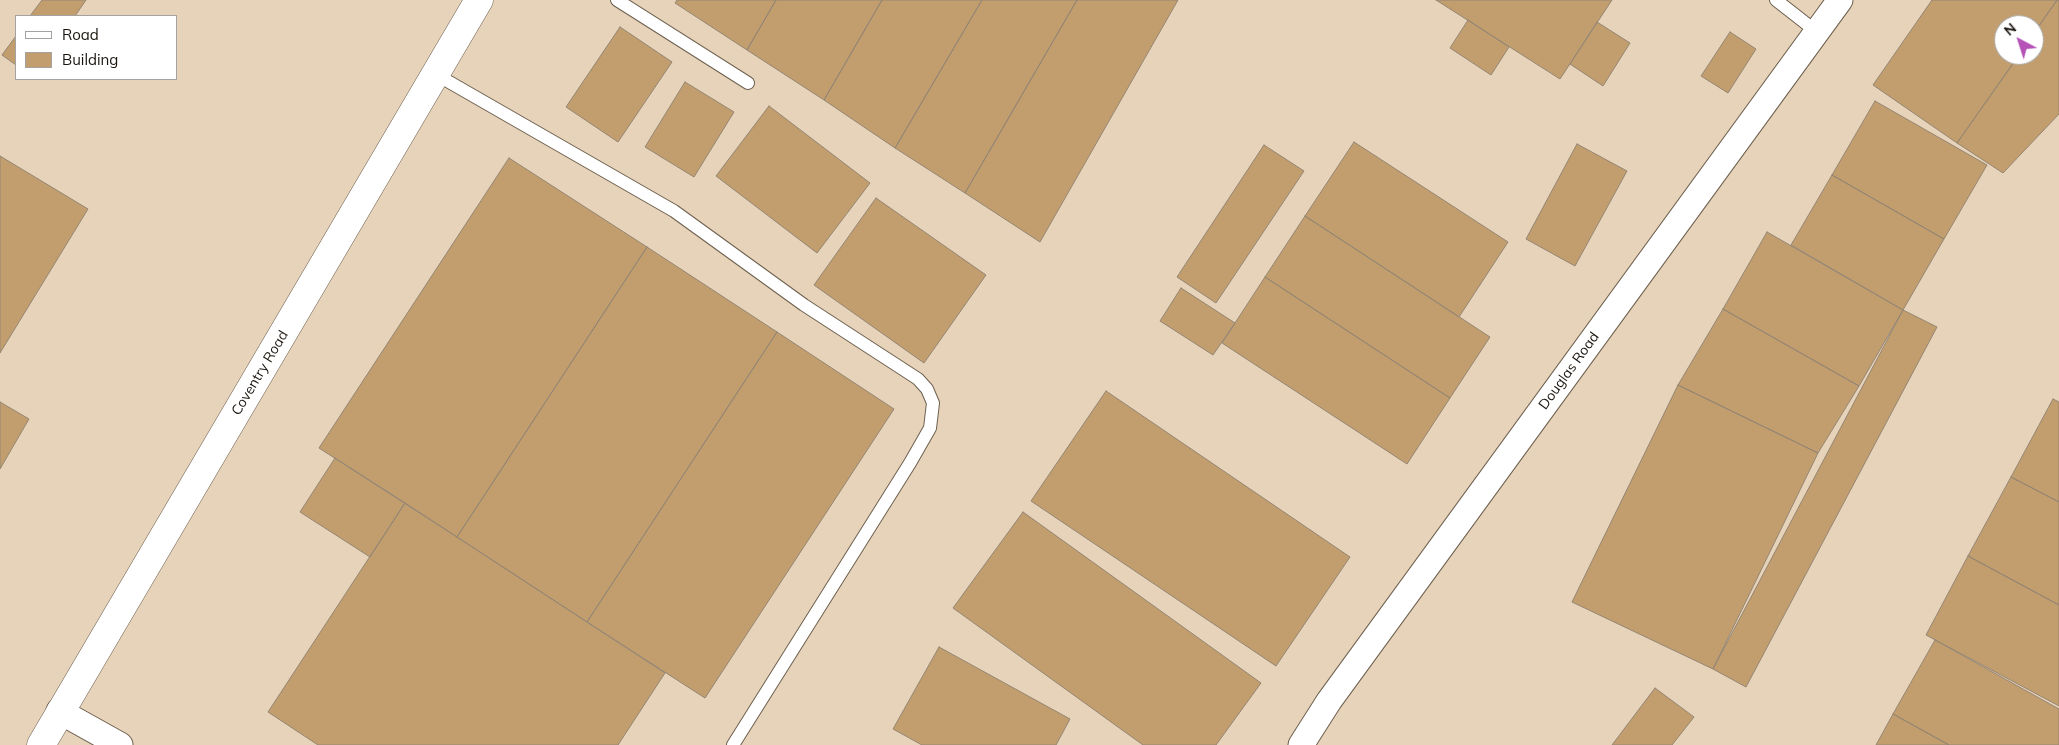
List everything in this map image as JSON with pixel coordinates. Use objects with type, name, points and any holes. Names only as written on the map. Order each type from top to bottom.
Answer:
[{"type":"street","name":"Coventry Road","points":[[41,745],[437,75],[479,0]]},
{"type":"street","name":"Douglas Road","points":[[1301,745],[1329,701],[1840,0]]},
{"type":"street","points":[[60,711],[120,745]]},
{"type":"lane","points":[[617,0],[748,83]]},
{"type":"lane","points":[[1776,0],[1817,32]]},
{"type":"lane","points":[[437,75],[674,211],[804,305],[918,379],[933,402],[930,428],[910,463],[733,745]]},
{"type":"shaded area","points":[[0,0],[2059,0],[2059,745],[0,745]]},
{"type":"building","points":[[42,0],[86,0],[76,15],[31,15]]},
{"type":"building","points":[[677,0],[776,0],[747,50],[675,3]]},
{"type":"building","points":[[776,0],[882,0],[824,100],[747,50]]},
{"type":"building","points":[[882,0],[982,0],[895,148],[824,100]]},
{"type":"building","points":[[982,0],[1077,0],[965,193],[895,148]]},
{"type":"building","points":[[1077,0],[1178,0],[1040,242],[965,193]]},
{"type":"building","points":[[1436,0],[1612,0],[1560,79]]},
{"type":"building","points":[[1932,0],[2057,0],[2044,19],[2044,15],[1994,15],[1994,65],[2012,65],[1957,143],[1873,85]]},
{"type":"building","points":[[2057,0],[2059,0],[2059,114],[2003,173],[1957,143],[2012,65],[2044,65],[2044,19]]},
{"type":"building","points":[[1468,20],[1509,47],[1491,75],[1450,48]]},
{"type":"building","points":[[1597,22],[1630,43],[1603,86],[1570,64]]},
{"type":"building","points":[[620,27],[672,62],[618,142],[566,107]]},
{"type":"building","points":[[1730,32],[1756,49],[1728,93],[1701,76]]},
{"type":"building","points":[[15,37],[15,64],[2,55]]},
{"type":"building","points":[[685,82],[734,112],[694,177],[645,147]]},
{"type":"building","points":[[1875,101],[1987,165],[1944,239],[1832,175]]},
{"type":"building","points":[[769,106],[870,183],[817,253],[716,176]]},
{"type":"building","points":[[1354,142],[1508,242],[1459,317],[1305,216]]},
{"type":"building","points":[[1577,144],[1627,171],[1575,266],[1526,239]]},
{"type":"building","points":[[1264,145],[1304,171],[1216,303],[1177,277]]},
{"type":"building","points":[[0,156],[88,209],[0,353]]},
{"type":"building","points":[[509,158],[647,247],[457,537],[319,448]]},
{"type":"building","points":[[1832,175],[1944,239],[1903,310],[1791,245]]},
{"type":"building","points":[[876,198],[986,275],[924,363],[814,285]]},
{"type":"building","points":[[1305,216],[1490,337],[1450,398],[1265,277]]},
{"type":"building","points":[[1767,232],[1903,310],[1859,386],[1723,309]]},
{"type":"building","points":[[647,247],[777,332],[587,622],[457,537]]},
{"type":"building","points":[[1265,277],[1450,398],[1407,464],[1222,343]]},
{"type":"building","points":[[1181,288],[1235,323],[1213,355],[1160,321]]},
{"type":"building","points":[[1723,309],[1859,386],[1818,453],[1678,385]]},
{"type":"building","points":[[1903,310],[1937,327],[1746,687],[1713,669]]},
{"type":"building","points":[[777,332],[894,409],[705,698],[587,622]]},
{"type":"building","points":[[1678,385],[1818,453],[1713,669],[1572,602]]},
{"type":"building","points":[[1106,391],[1350,557],[1276,666],[1031,501]]},
{"type":"building","points":[[2053,399],[2059,402],[2059,502],[2011,477]]},
{"type":"building","points":[[0,402],[29,419],[0,469]]},
{"type":"building","points":[[335,458],[405,503],[370,557],[300,512]]},
{"type":"building","points":[[2011,477],[2059,502],[2059,605],[1968,556]]},
{"type":"building","points":[[405,503],[665,673],[618,745],[318,745],[268,712]]},
{"type":"building","points":[[1023,512],[1261,683],[1216,745],[1143,745],[953,608]]},
{"type":"building","points":[[1968,556],[2059,605],[2059,706],[1926,635]]},
{"type":"building","points":[[1935,640],[2059,709],[2059,745],[1949,745],[1893,714]]},
{"type":"building","points":[[939,647],[1070,719],[1056,745],[922,745],[893,729]]},
{"type":"building","points":[[1655,688],[1694,717],[1672,745],[1612,745]]},
{"type":"building","points":[[1893,714],[1949,745],[1876,745]]}]
